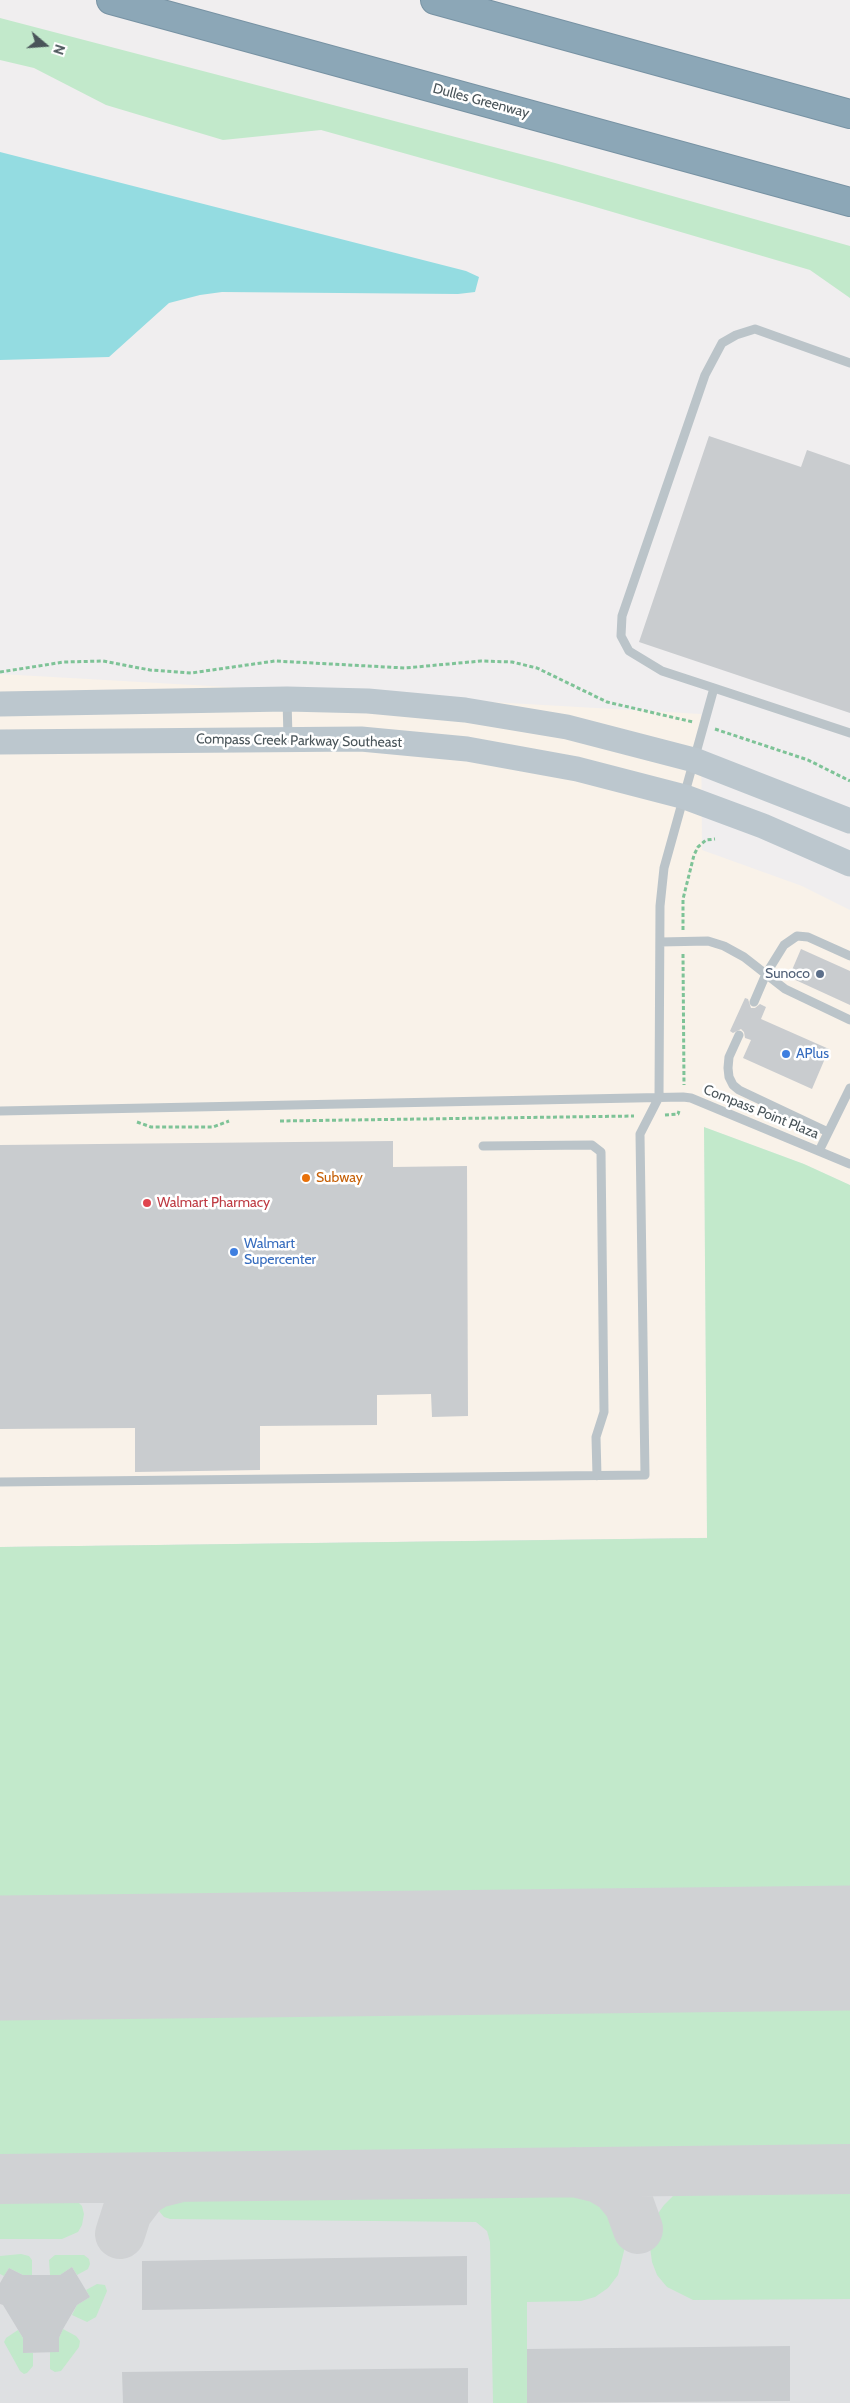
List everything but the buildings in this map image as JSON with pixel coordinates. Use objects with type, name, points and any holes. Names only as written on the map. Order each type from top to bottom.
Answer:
[{"type":"highway","name":"Dulles Greenway","points":[[111,0],[850,202]]},
{"type":"highway","points":[[435,0],[850,114]]},
{"type":"street","points":[[0,704],[287,699],[414,704],[513,717],[567,727],[694,760],[788,794],[850,821]]},
{"type":"street","name":"Compass Creek Parkway Southeast","points":[[0,742],[288,738],[361,739],[467,749],[577,769],[685,797],[763,826],[850,864]]},
{"type":"lane","points":[[850,362],[755,329],[736,335],[722,343],[705,375],[622,616],[621,636],[629,651],[662,671],[850,733]]},
{"type":"lane","points":[[0,1482],[644,1475],[640,1134],[659,1097],[660,906],[664,868],[714,688]]},
{"type":"lane","points":[[287,699],[288,738]]},
{"type":"lane","points":[[754,1002],[766,974],[784,945],[797,936],[808,938],[850,956]]},
{"type":"lane","points":[[660,942],[708,941],[724,946],[744,957],[785,989],[850,1020]]},
{"type":"lane","points":[[739,1035],[729,1057],[728,1068],[733,1084],[739,1090],[828,1132]]},
{"type":"lane","points":[[819,1151],[850,1088]]},
{"type":"lane","name":"Compass Point Plaza","points":[[0,1111],[682,1097],[691,1098],[850,1164]]},
{"type":"lane","points":[[483,1146],[592,1145],[601,1152],[604,1412],[596,1437],[597,1476]]},
{"type":"path","points":[[277,1121],[650,1116],[678,1114],[685,1078],[683,899],[688,873],[698,847],[706,840],[714,839]]},
{"type":"path","points":[[128,1122],[138,1122],[151,1127],[213,1127],[228,1121],[237,1121]]},
{"type":"shaded area","points":[[0,674],[701,714],[702,850],[802,886],[850,910],[850,1185],[804,1164],[704,1127],[707,1538],[0,1547]]},
{"type":"shaded area","points":[[850,1536],[850,2403],[0,2403],[0,1547]]},
{"type":"green space","points":[[0,18],[555,163],[850,246],[850,298],[810,270],[582,203],[321,130],[223,140],[106,105],[34,68],[0,60]]},
{"type":"green space","points":[[704,1127],[804,1164],[850,1185],[850,1905],[0,1916],[0,1547],[707,1538]]},
{"type":"green space","points":[[850,1988],[850,2154],[0,2164],[0,1997]]},
{"type":"green space","points":[[850,2184],[850,2299],[693,2300],[667,2287],[657,2275],[652,2262],[650,2247],[657,2215],[673,2196],[690,2187]]},
{"type":"green space","points":[[551,2188],[580,2191],[606,2202],[621,2220],[625,2247],[618,2275],[608,2288],[595,2297],[581,2301],[527,2302],[527,2403],[493,2403],[490,2242],[487,2231],[476,2222],[170,2219],[164,2217],[159,2211],[161,2197],[173,2193]]},
{"type":"green space","points":[[0,2195],[59,2195],[77,2201],[82,2206],[84,2214],[82,2225],[78,2232],[62,2239],[0,2239]]},
{"type":"green space","points":[[21,2254],[29,2256],[32,2260],[32,2275],[23,2275],[9,2268],[4,2276],[0,2274],[0,2256]]},
{"type":"green space","points":[[55,2255],[84,2255],[89,2259],[90,2264],[88,2269],[77,2275],[72,2267],[60,2275],[50,2275],[49,2260]]},
{"type":"green space","points":[[97,2284],[105,2285],[107,2291],[96,2317],[87,2322],[72,2315],[77,2305],[90,2297],[86,2290]]},
{"type":"green space","points":[[63,2329],[76,2336],[80,2341],[79,2347],[61,2371],[55,2372],[50,2369],[50,2352],[59,2352],[59,2338]]},
{"type":"green space","points":[[18,2330],[23,2338],[23,2353],[33,2353],[33,2366],[24,2374],[20,2371],[4,2342],[6,2338]]},
{"type":"water","points":[[0,152],[466,271],[479,277],[475,292],[458,294],[222,292],[200,295],[169,303],[109,357],[0,360]]},
{"type":"taxiway","points":[[0,1960],[11,1958]]},
{"type":"taxiway","points":[[0,2179],[850,2169]]},
{"type":"taxiway","points":[[574,2172],[599,2178],[616,2188],[629,2204],[638,2229]]},
{"type":"taxiway","points":[[120,2234],[127,2212],[143,2191],[157,2183],[181,2177]]},
{"type":"runway","points":[[0,1958],[850,1948]]},
{"type":"place","name":"Sunoco","points":[[820,974]]},
{"type":"place","name":"APlus","points":[[786,1054]]},
{"type":"place","name":"Subway","points":[[306,1178]]},
{"type":"place","name":"Walmart Pharmacy","points":[[147,1203]]},
{"type":"place","name":"Walmart Supercenter","points":[[234,1252]]}]
